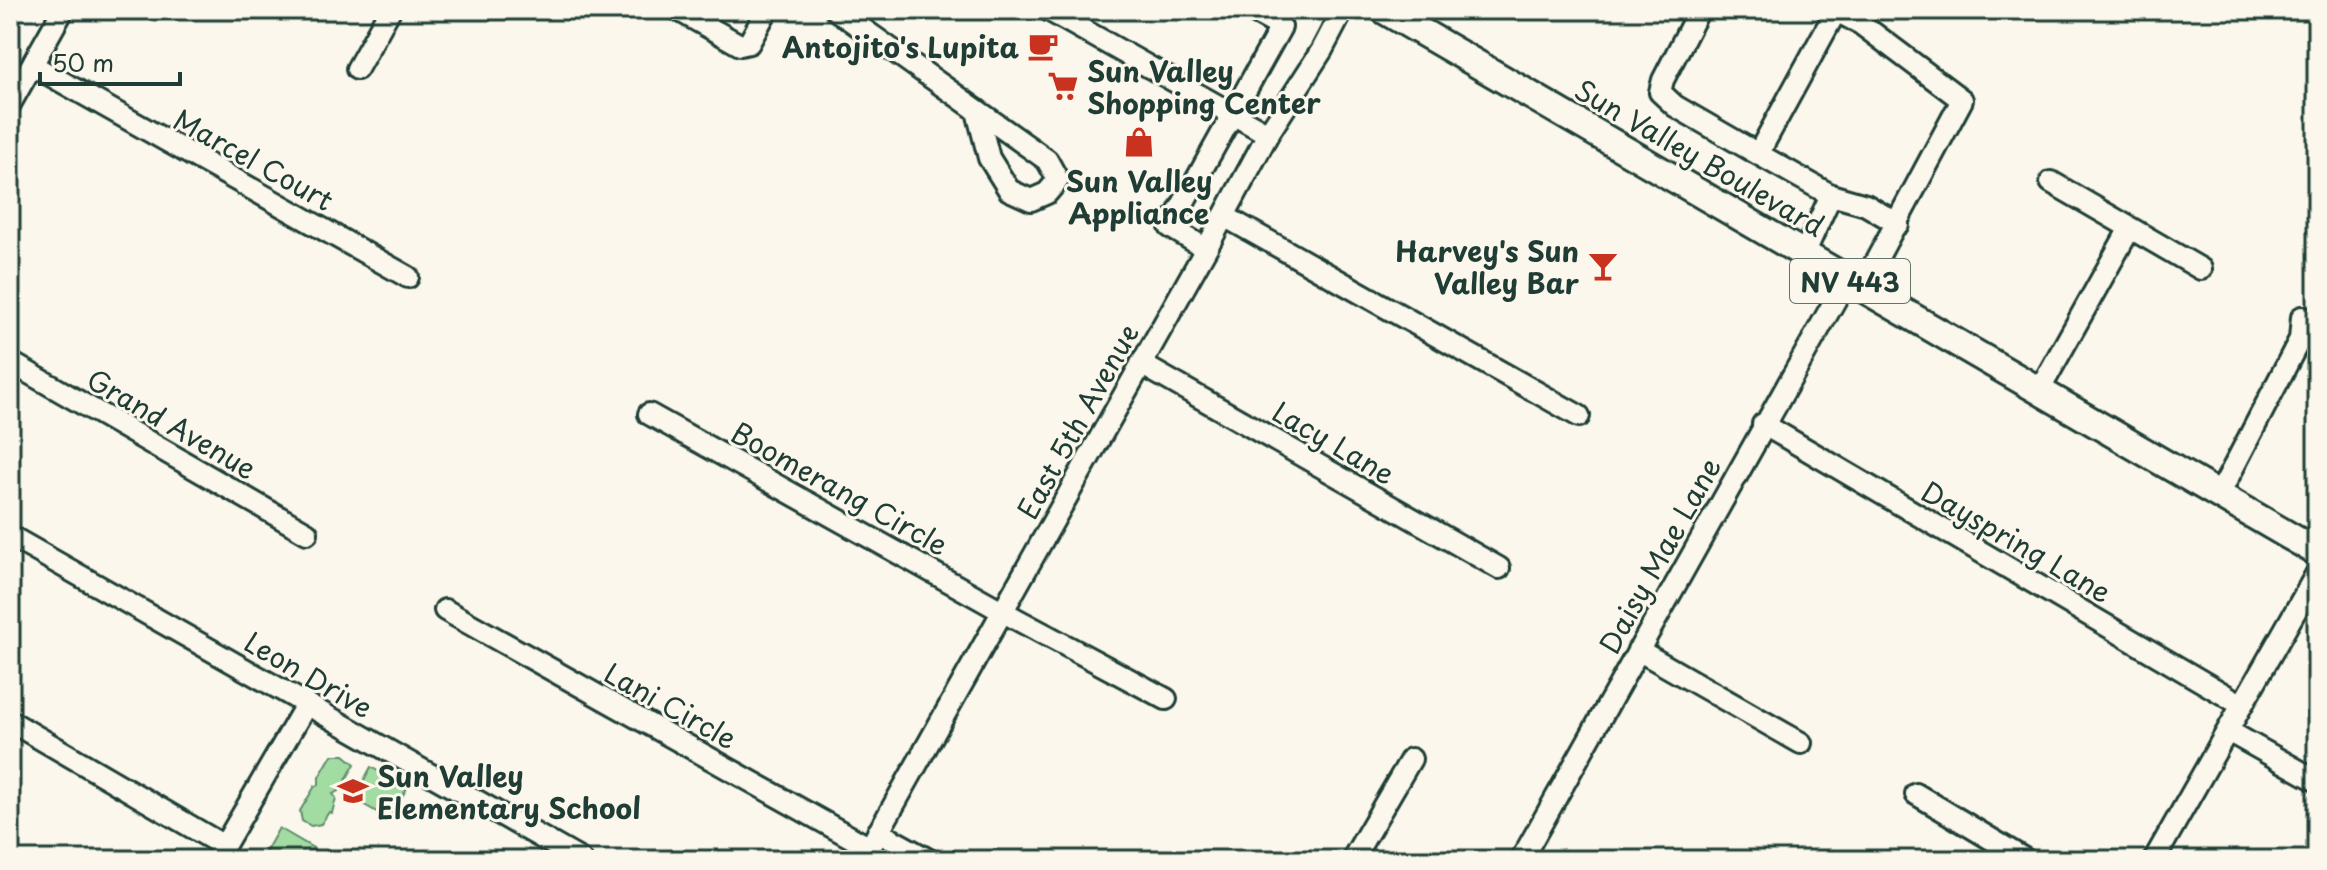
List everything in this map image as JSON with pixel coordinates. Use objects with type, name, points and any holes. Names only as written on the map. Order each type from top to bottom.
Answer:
[{"type":"main road","name":"Sun Valley Boulevard","points":[[1384,10],[2317,552]]},
{"type":"street","points":[[10,104],[63,10]]},
{"type":"street","points":[[357,69],[390,10]]},
{"type":"street","points":[[678,10],[740,45],[749,43],[767,10]]},
{"type":"street","points":[[836,10],[1047,160],[1058,180],[1047,193],[1031,200],[1009,190],[989,158],[977,111]]},
{"type":"street","points":[[1048,10],[1268,134]]},
{"type":"street","points":[[1206,249],[1170,227],[1281,27],[1250,10]]},
{"type":"street","name":"East 5th Avenue","points":[[870,847],[1268,134],[1322,50],[1343,10]]},
{"type":"street","points":[[1699,10],[1663,80],[1660,92],[1675,106],[1831,195],[1866,205],[1898,224]]},
{"type":"street","points":[[1758,154],[1836,10]]},
{"type":"street","name":"Daisy Mae Lane","points":[[1521,860],[1763,424],[1854,283],[1898,224],[1962,100],[1861,24],[1836,10]]},
{"type":"street","name":"Marcel Court","points":[[32,65],[408,277]]},
{"type":"street","points":[[2051,182],[2201,269]]},
{"type":"street","points":[[1804,254],[1831,195]]},
{"type":"street","points":[[1224,216],[1579,416]]},
{"type":"street","points":[[2039,391],[2130,228]]},
{"type":"street","points":[[2219,495],[2300,339],[2302,317]]},
{"type":"street","name":"Grand Avenue","points":[[10,362],[307,533]]},
{"type":"street","name":"Lacy Lane","points":[[1141,364],[1499,568]]},
{"type":"street","name":"Boomerang Circle","points":[[649,414],[1166,699]]},
{"type":"street","name":"Dayspring Lane","points":[[1763,424],[2242,705]]},
{"type":"street","name":"Leon Drive","points":[[10,536],[581,860]]},
{"type":"street","points":[[2154,860],[2317,573]]},
{"type":"street","name":"Lani Circle","points":[[445,610],[870,847],[929,860]]},
{"type":"street","points":[[1638,650],[1801,743]]},
{"type":"street","points":[[10,721],[220,853],[306,705]]},
{"type":"street","points":[[2228,731],[2317,781]]},
{"type":"street","points":[[1352,860],[1411,759]]},
{"type":"street","points":[[1916,794],[2026,860]]},
{"type":"green space","points":[[332,755],[344,755],[355,764],[340,790],[333,794],[336,798],[332,813],[329,812],[321,824],[311,826],[302,821],[300,811],[315,786],[319,785],[319,777]]},
{"type":"green space","points":[[371,767],[407,788],[389,819],[359,802],[356,805],[352,802]]},
{"type":"green space","points":[[279,828],[313,848],[307,860],[261,860]]},
{"type":"place","name":"Antojito's Lupita","points":[[1043,46]]},
{"type":"place","name":"Sun Valley Shopping Center","points":[[1063,86]]},
{"type":"place","name":"Sun Valley Appliance","points":[[1139,142]]},
{"type":"place","name":"Harvey's Sun Valley Bar","points":[[1603,266]]},
{"type":"place","name":"Sun Valley Elementary School","points":[[353,791]]}]
